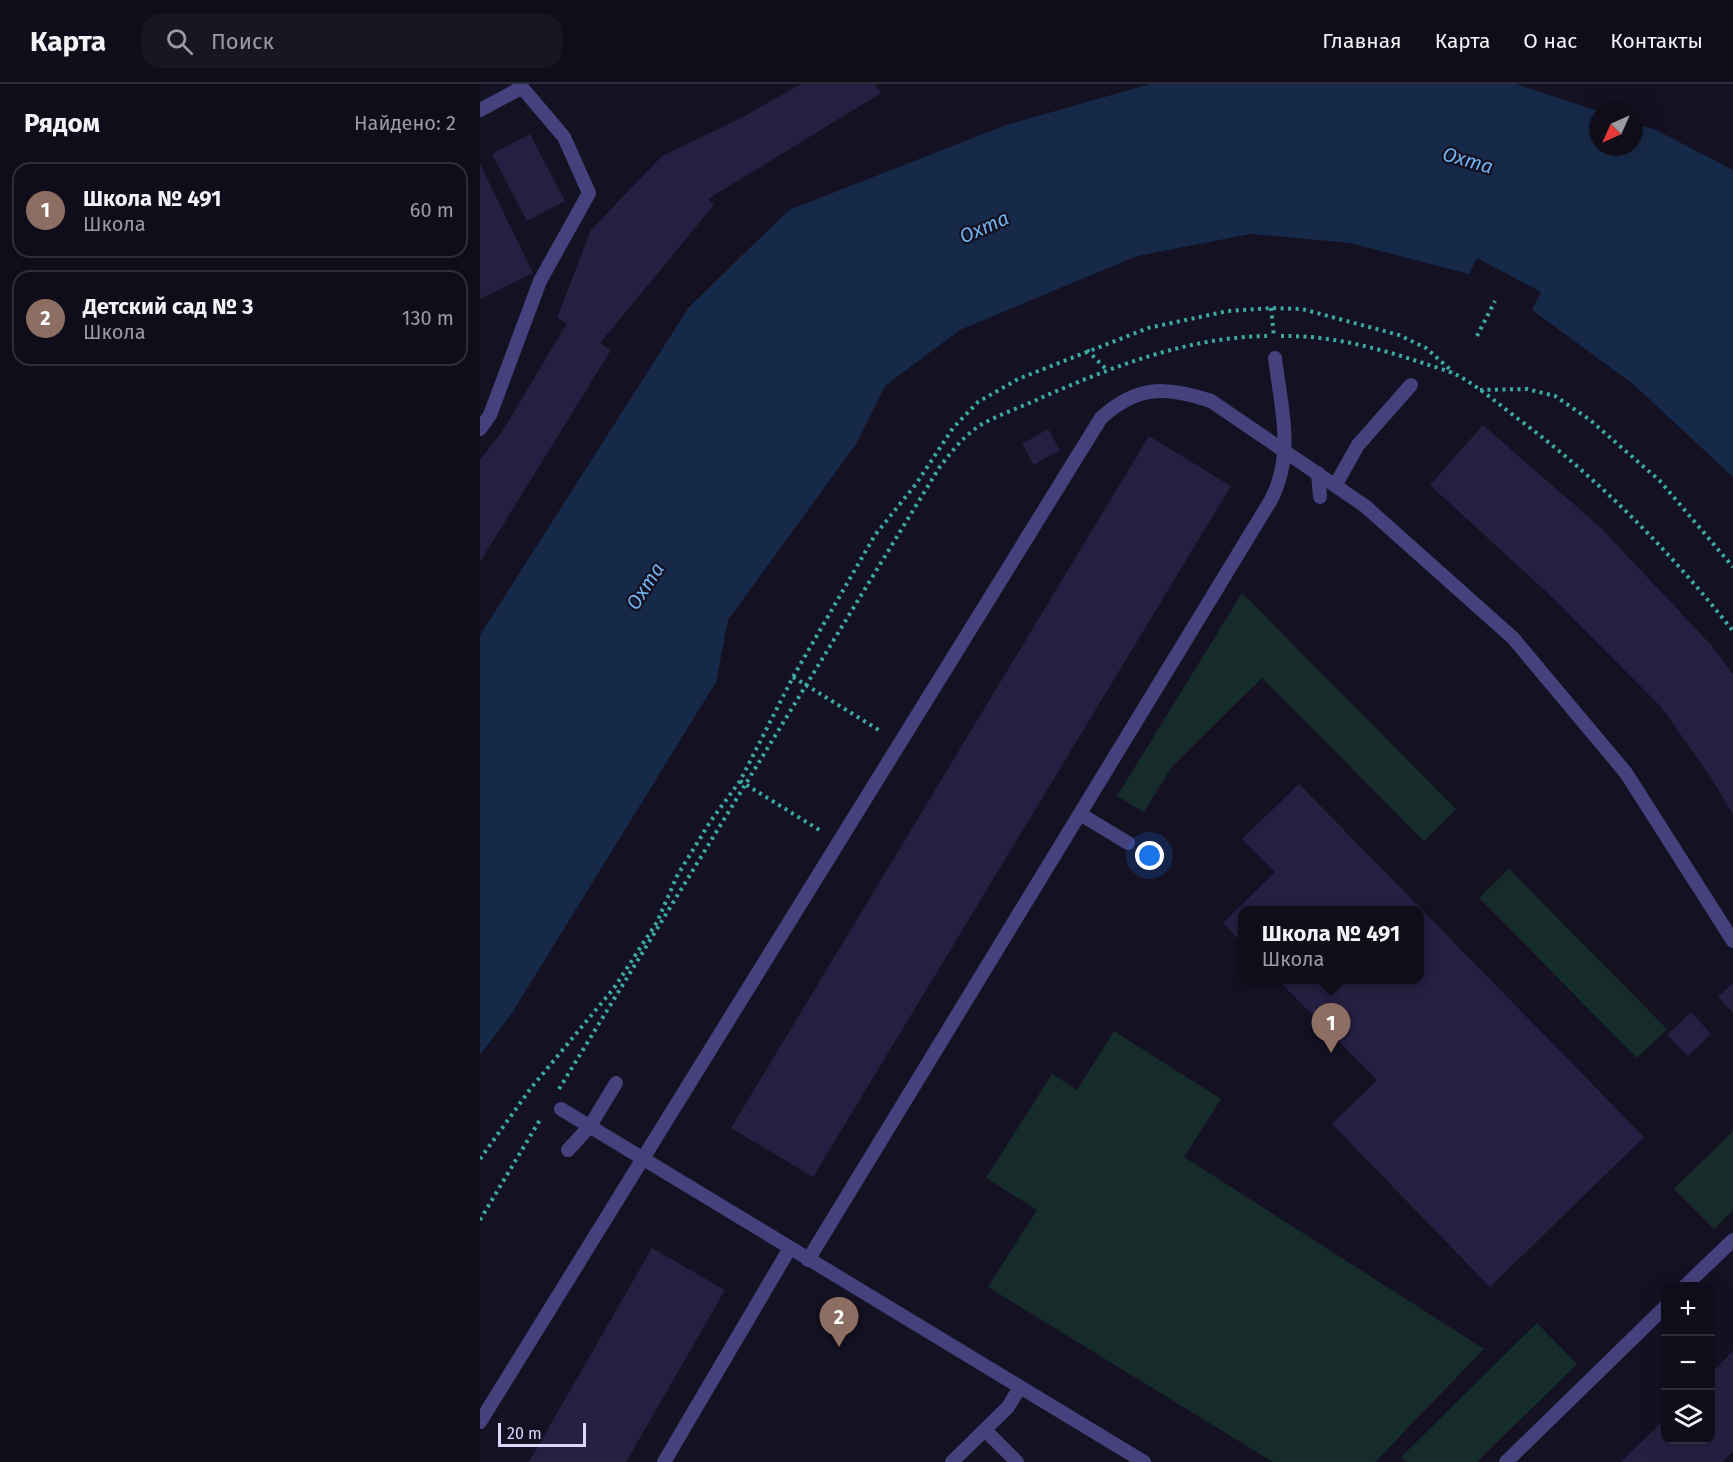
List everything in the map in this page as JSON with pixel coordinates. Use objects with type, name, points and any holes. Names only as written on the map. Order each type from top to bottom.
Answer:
[{"type":"lane","points":[[480,110],[520,86],[564,137],[589,193],[540,281],[490,415],[480,429]]},
{"type":"lane","points":[[808,1260],[1271,500],[1284,471],[1286,453],[1275,358]]},
{"type":"lane","points":[[1336,484],[1358,445],[1411,385]]},
{"type":"lane","points":[[480,1422],[1101,418],[1120,400],[1149,392],[1182,392],[1211,401],[1286,453],[1336,484],[1365,506],[1513,638],[1626,773],[1733,941]]},
{"type":"lane","points":[[1318,473],[1320,497]]},
{"type":"lane","points":[[1080,814],[1128,843]]},
{"type":"lane","points":[[568,1150],[590,1126],[616,1083]]},
{"type":"lane","points":[[561,1109],[1144,1462]]},
{"type":"lane","points":[[1690,1282],[1733,1240]]},
{"type":"lane","points":[[664,1462],[790,1248]]},
{"type":"lane","points":[[1506,1462],[1661,1310]]},
{"type":"lane","points":[[952,1462],[1008,1407],[1020,1387]]},
{"type":"lane","points":[[985,1430],[1017,1462]]},
{"type":"path","points":[[1477,336],[1495,301]]},
{"type":"path","points":[[1271,308],[1274,336]]},
{"type":"path","points":[[480,1159],[531,1088],[614,988],[657,922],[677,876],[740,781],[793,677],[875,535],[916,484],[953,428],[978,402],[1018,379],[1148,328],[1228,311],[1271,308],[1302,309],[1399,335],[1426,348],[1456,374],[1597,482],[1686,573],[1733,632]]},
{"type":"path","points":[[556,1093],[939,468],[958,444],[984,424],[1106,369],[1183,347],[1239,336],[1274,336],[1349,342],[1456,374]]},
{"type":"path","points":[[1087,350],[1106,369]]},
{"type":"path","points":[[1479,390],[1527,390],[1555,396],[1581,414],[1660,481],[1733,567]]},
{"type":"path","points":[[793,677],[900,743]]},
{"type":"path","points":[[740,781],[838,842]]},
{"type":"path","points":[[480,1220],[544,1113]]},
{"type":"green space","points":[[1242,593],[1456,809],[1424,841],[1262,678],[1171,768],[1144,812],[1117,796]]},
{"type":"green space","points":[[1509,869],[1667,1029],[1637,1058],[1479,898]]},
{"type":"green space","points":[[1114,1031],[1221,1099],[1184,1157],[1484,1349],[1375,1462],[1273,1462],[988,1287],[1037,1210],[986,1178],[1052,1074],[1077,1090]]},
{"type":"green space","points":[[1733,1131],[1733,1210],[1714,1229],[1674,1189]]},
{"type":"green space","points":[[1537,1323],[1577,1364],[1477,1462],[1406,1462],[1401,1457]]},
{"type":"water","name":"Охта","points":[[1150,84],[1516,84],[1589,108],[1589,156],[1643,156],[1643,126],[1656,130],[1733,170],[1733,477],[1633,384],[1532,310],[1541,292],[1477,258],[1469,274],[1350,243],[1250,234],[1137,256],[960,330],[886,385],[856,444],[728,620],[716,682],[512,1013],[480,1055],[480,635],[689,307],[789,210],[1006,125]]},
{"type":"building","points":[[801,84],[875,84],[881,93],[708,199],[714,205],[600,343],[611,350],[480,562],[480,460],[503,430],[567,323],[557,318],[591,230],[662,156],[741,118]]},
{"type":"building","points":[[530,134],[565,201],[527,221],[492,154]]},
{"type":"building","points":[[480,164],[533,273],[480,299]]},
{"type":"building","points":[[1483,425],[1600,527],[1711,645],[1733,674],[1733,815],[1712,779],[1662,708],[1552,597],[1430,485]]},
{"type":"building","points":[[1048,429],[1060,450],[1034,465],[1022,444]]},
{"type":"building","points":[[1149,436],[1231,486],[813,1177],[731,1128]]},
{"type":"building","points":[[1299,784],[1418,906],[1240,906],[1275,872],[1242,839]]},
{"type":"building","points":[[1238,908],[1238,939],[1223,923]]},
{"type":"building","points":[[1424,912],[1644,1137],[1490,1287],[1332,1124],[1377,1080],[1282,984],[1424,984]]},
{"type":"building","points":[[1733,983],[1733,1013],[1718,997]]},
{"type":"building","points":[[1691,1012],[1711,1034],[1688,1056],[1667,1035]]},
{"type":"building","points":[[652,1248],[725,1290],[626,1462],[529,1462]]},
{"type":"building","points":[[1733,1351],[1733,1452],[1722,1462],[1621,1462],[1661,1423],[1661,1444],[1715,1444],[1715,1369]]},
{"type":"place","name":"Школа № 491","points":[[1331,1053]]},
{"type":"place","name":"Детский сад № 3","points":[[839,1347]]}]
